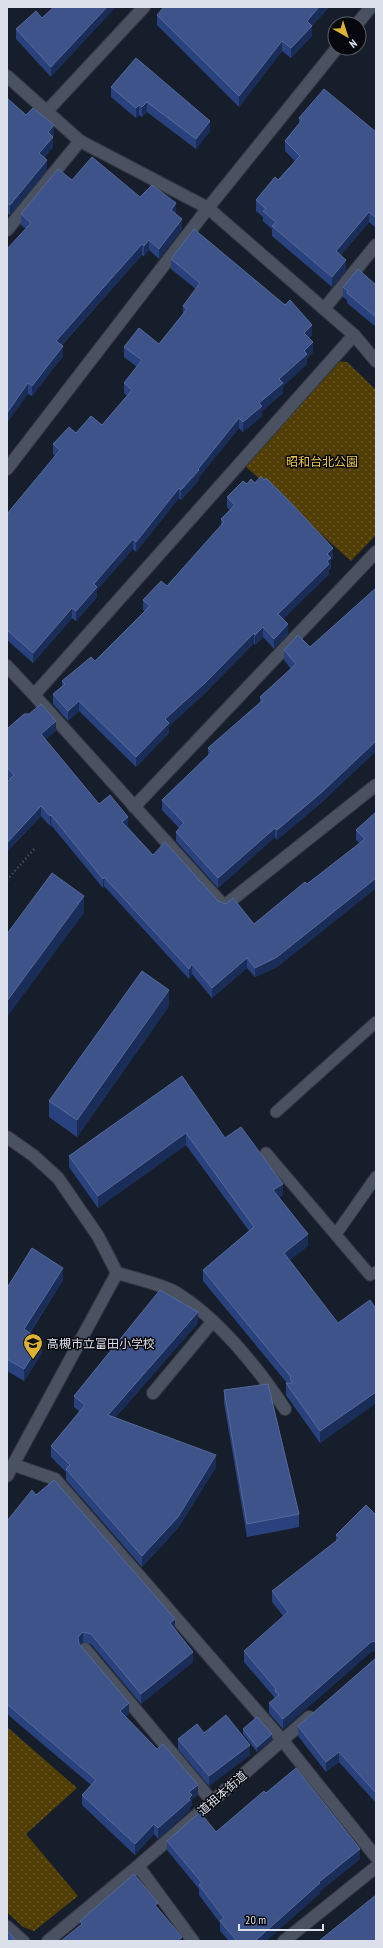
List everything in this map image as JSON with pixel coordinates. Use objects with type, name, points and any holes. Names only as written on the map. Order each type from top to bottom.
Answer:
[{"type":"street","points":[[47,111],[144,7]]},
{"type":"street","points":[[364,16],[371,7]]},
{"type":"street","points":[[7,469],[208,208],[331,56]]},
{"type":"street","points":[[7,76],[80,141],[208,208],[354,335],[376,361]]},
{"type":"street","points":[[7,230],[80,141]]},
{"type":"street","points":[[324,309],[376,245]]},
{"type":"street","points":[[34,695],[354,335]]},
{"type":"street","points":[[134,807],[376,552]]},
{"type":"street","points":[[7,666],[224,906],[376,785]]},
{"type":"street","points":[[7,1137],[34,1156],[58,1178],[98,1236],[117,1272],[174,1291],[213,1321],[265,1377],[285,1409]]},
{"type":"street","points":[[7,1476],[117,1272]]},
{"type":"street","points":[[153,1393],[213,1321]]},
{"type":"street","points":[[14,1465],[55,1479],[283,1740],[376,1854]]},
{"type":"street","points":[[85,1649],[212,1801]]},
{"type":"street","name":"道祖本街道","points":[[48,1941],[138,1866],[318,1710]]},
{"type":"street","points":[[138,1866],[193,1941]]},
{"type":"street","points":[[284,1941],[376,1867]]},
{"type":"lane","points":[[276,1112],[376,1022]]},
{"type":"lane","points":[[266,1153],[370,1275],[376,1272]]},
{"type":"lane","points":[[336,1234],[376,1177]]},
{"type":"lane","points":[[7,1926],[24,1941]]},
{"type":"path","points":[[7,880],[34,849]]},
{"type":"green space","name":"昭和台北公園","points":[[336,361],[347,362],[376,390],[376,535],[351,561],[244,465]]},
{"type":"green space","points":[[7,1727],[77,1788],[26,1834],[78,1896],[34,1931],[23,1927],[7,1912]]},
{"type":"building","points":[[54,7],[107,7],[51,67],[16,29],[36,11],[42,18]]},
{"type":"building","points":[[164,7],[319,7],[307,21],[312,26],[291,48],[282,41],[239,96],[157,15]]},
{"type":"building","points":[[136,58],[210,121],[196,139],[147,102],[142,107],[139,105],[136,108],[111,87]]},
{"type":"building","points":[[324,89],[376,132],[376,218],[369,212],[336,251],[346,260],[332,277],[272,226],[276,222],[263,211],[266,209],[256,200],[275,177],[278,180],[300,156],[285,141],[302,120],[299,118]]},
{"type":"building","points":[[7,98],[26,115],[33,108],[54,125],[48,132],[53,137],[39,153],[47,160],[10,205],[7,203]]},
{"type":"building","points":[[92,157],[140,197],[152,185],[176,203],[171,210],[182,219],[159,249],[149,240],[144,246],[142,244],[56,341],[63,346],[32,386],[28,383],[7,413],[7,249],[31,223],[21,214],[58,169],[72,180]]},
{"type":"building","points":[[194,229],[285,305],[290,300],[312,325],[304,333],[313,342],[304,351],[307,354],[279,379],[283,383],[259,403],[262,406],[243,422],[239,418],[198,469],[199,470],[181,490],[179,488],[136,542],[133,539],[104,572],[94,584],[97,587],[76,611],[72,608],[33,653],[7,630],[7,514],[60,450],[53,444],[69,427],[76,433],[91,416],[102,425],[132,390],[124,383],[142,360],[124,347],[139,328],[159,344],[187,309],[183,306],[200,283],[171,259]]},
{"type":"building","points":[[358,269],[376,285],[376,317],[347,293],[348,291],[343,287]]},
{"type":"building","points":[[261,476],[264,480],[266,478],[292,504],[333,548],[327,554],[331,558],[327,561],[329,564],[278,614],[288,624],[274,639],[263,627],[255,635],[254,633],[205,683],[165,719],[169,723],[136,757],[79,701],[68,711],[53,694],[65,684],[62,681],[91,657],[95,661],[150,606],[143,600],[161,581],[167,586],[224,522],[221,519],[235,505],[227,497],[243,481],[247,484],[251,479],[255,483]]},
{"type":"building","points":[[376,588],[376,741],[322,792],[277,830],[275,828],[218,878],[176,832],[184,823],[162,800],[212,752],[208,748],[263,700],[260,697],[296,664],[284,650],[298,635],[310,647]]},
{"type":"building","points":[[41,704],[56,721],[41,734],[99,804],[110,795],[128,817],[122,822],[153,855],[165,842],[218,901],[226,904],[233,898],[254,924],[305,882],[307,884],[365,839],[356,830],[376,812],[376,878],[277,957],[255,968],[247,958],[212,988],[192,964],[189,969],[104,877],[103,879],[51,815],[50,816],[41,806],[7,843],[7,782],[14,775],[7,767],[7,729],[24,714],[29,714]]},
{"type":"building","points":[[52,873],[84,896],[7,1001],[7,934]]},
{"type":"building","points":[[142,971],[169,990],[77,1120],[49,1101]]},
{"type":"building","points":[[182,1076],[225,1138],[241,1127],[283,1184],[273,1190],[308,1234],[284,1253],[338,1323],[370,1300],[376,1309],[376,1392],[320,1431],[286,1383],[293,1383],[290,1379],[291,1377],[203,1270],[254,1227],[186,1133],[98,1196],[69,1156]]},
{"type":"building","points":[[32,1248],[63,1268],[24,1329],[42,1341],[24,1369],[7,1359],[7,1288]]},
{"type":"building","points":[[160,1290],[198,1312],[108,1415],[216,1455],[178,1517],[142,1556],[66,1469],[70,1465],[51,1446],[85,1405],[74,1396]]},
{"type":"building","points":[[268,1384],[299,1514],[247,1524],[224,1390]]},
{"type":"building","points":[[54,1480],[175,1619],[170,1623],[193,1652],[141,1694],[91,1634],[83,1632],[78,1637],[79,1644],[129,1703],[120,1711],[157,1749],[163,1744],[198,1785],[189,1792],[192,1795],[189,1798],[190,1800],[158,1828],[154,1824],[135,1844],[82,1795],[96,1780],[7,1704],[7,1521],[32,1490],[36,1495]]},
{"type":"building","points":[[366,1505],[376,1515],[376,1641],[371,1642],[283,1719],[269,1703],[279,1695],[275,1691],[276,1689],[244,1651],[288,1612],[272,1591],[340,1538],[336,1535]]},
{"type":"building","points":[[376,1658],[376,1793],[339,1752],[326,1762],[298,1726]]},
{"type":"building","points":[[226,1715],[250,1745],[209,1776],[178,1739],[197,1724],[204,1733]]},
{"type":"building","points":[[257,1717],[272,1734],[257,1747],[243,1729]]},
{"type":"building","points":[[296,1768],[360,1849],[319,1882],[320,1883],[255,1941],[237,1941],[220,1921],[224,1918],[199,1885],[202,1883],[167,1841],[200,1812],[216,1832],[264,1791],[266,1793]]},
{"type":"building","points":[[134,1874],[158,1903],[155,1905],[182,1937],[177,1941],[61,1941],[82,1924],[80,1921]]},
{"type":"building","points":[[376,1895],[376,1941],[319,1941]]},
{"type":"building","points":[[7,1930],[16,1941],[7,1941]]},
{"type":"place","name":"高槻市立富田小学校","points":[[33,1360]]}]
